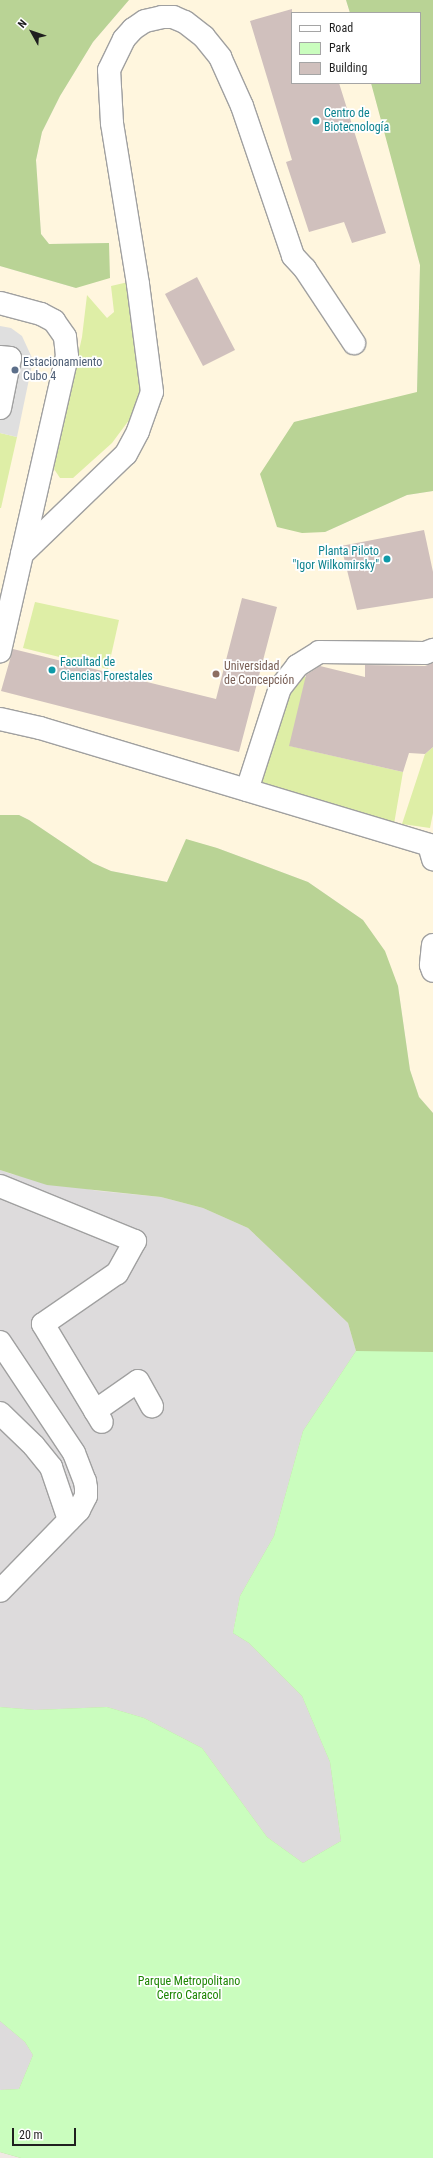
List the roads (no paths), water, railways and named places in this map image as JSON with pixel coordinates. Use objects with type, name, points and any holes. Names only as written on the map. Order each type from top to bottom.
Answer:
[{"type":"lane","points":[[22,554],[126,454],[138,431],[152,392],[138,284],[112,123],[109,70],[124,39],[133,29],[145,21],[162,17],[174,17],[185,22],[204,37],[220,56],[242,106],[293,256],[305,269],[354,343]]},
{"type":"lane","points":[[0,303],[41,314],[54,321],[61,328],[67,346],[67,356],[0,652]]},
{"type":"lane","points":[[0,356],[10,358],[0,408]]},
{"type":"lane","points":[[247,790],[280,688],[297,666],[319,652],[426,653],[433,650]]},
{"type":"lane","points":[[0,719],[40,728],[429,845],[433,859]]},
{"type":"lane","points":[[433,945],[431,965],[433,971]]},
{"type":"lane","points":[[3,1193],[134,1241],[116,1273],[43,1324],[98,1416],[138,1381],[152,1406]]},
{"type":"lane","points":[[0,1342],[74,1453],[85,1481],[86,1496],[79,1510],[0,1591]]},
{"type":"lane","points":[[0,1413],[34,1446],[51,1467],[69,1520]]},
{"type":"place","name":"Centro de Biotecnología","points":[[316,121]]},
{"type":"place","name":"Estacionamiento Cubo 4","points":[[15,370]]},
{"type":"place","name":"Planta Piloto \"Igor Wilkomirsky\"","points":[[387,559]]},
{"type":"place","name":"Facultad de Ciencias Forestales","points":[[52,670]]},
{"type":"place","name":"Universidad de Concepción","points":[[216,674]]},
{"type":"park label","name":"Parque Metropolitano Cerro Caracol","points":[[189,1989]]}]
